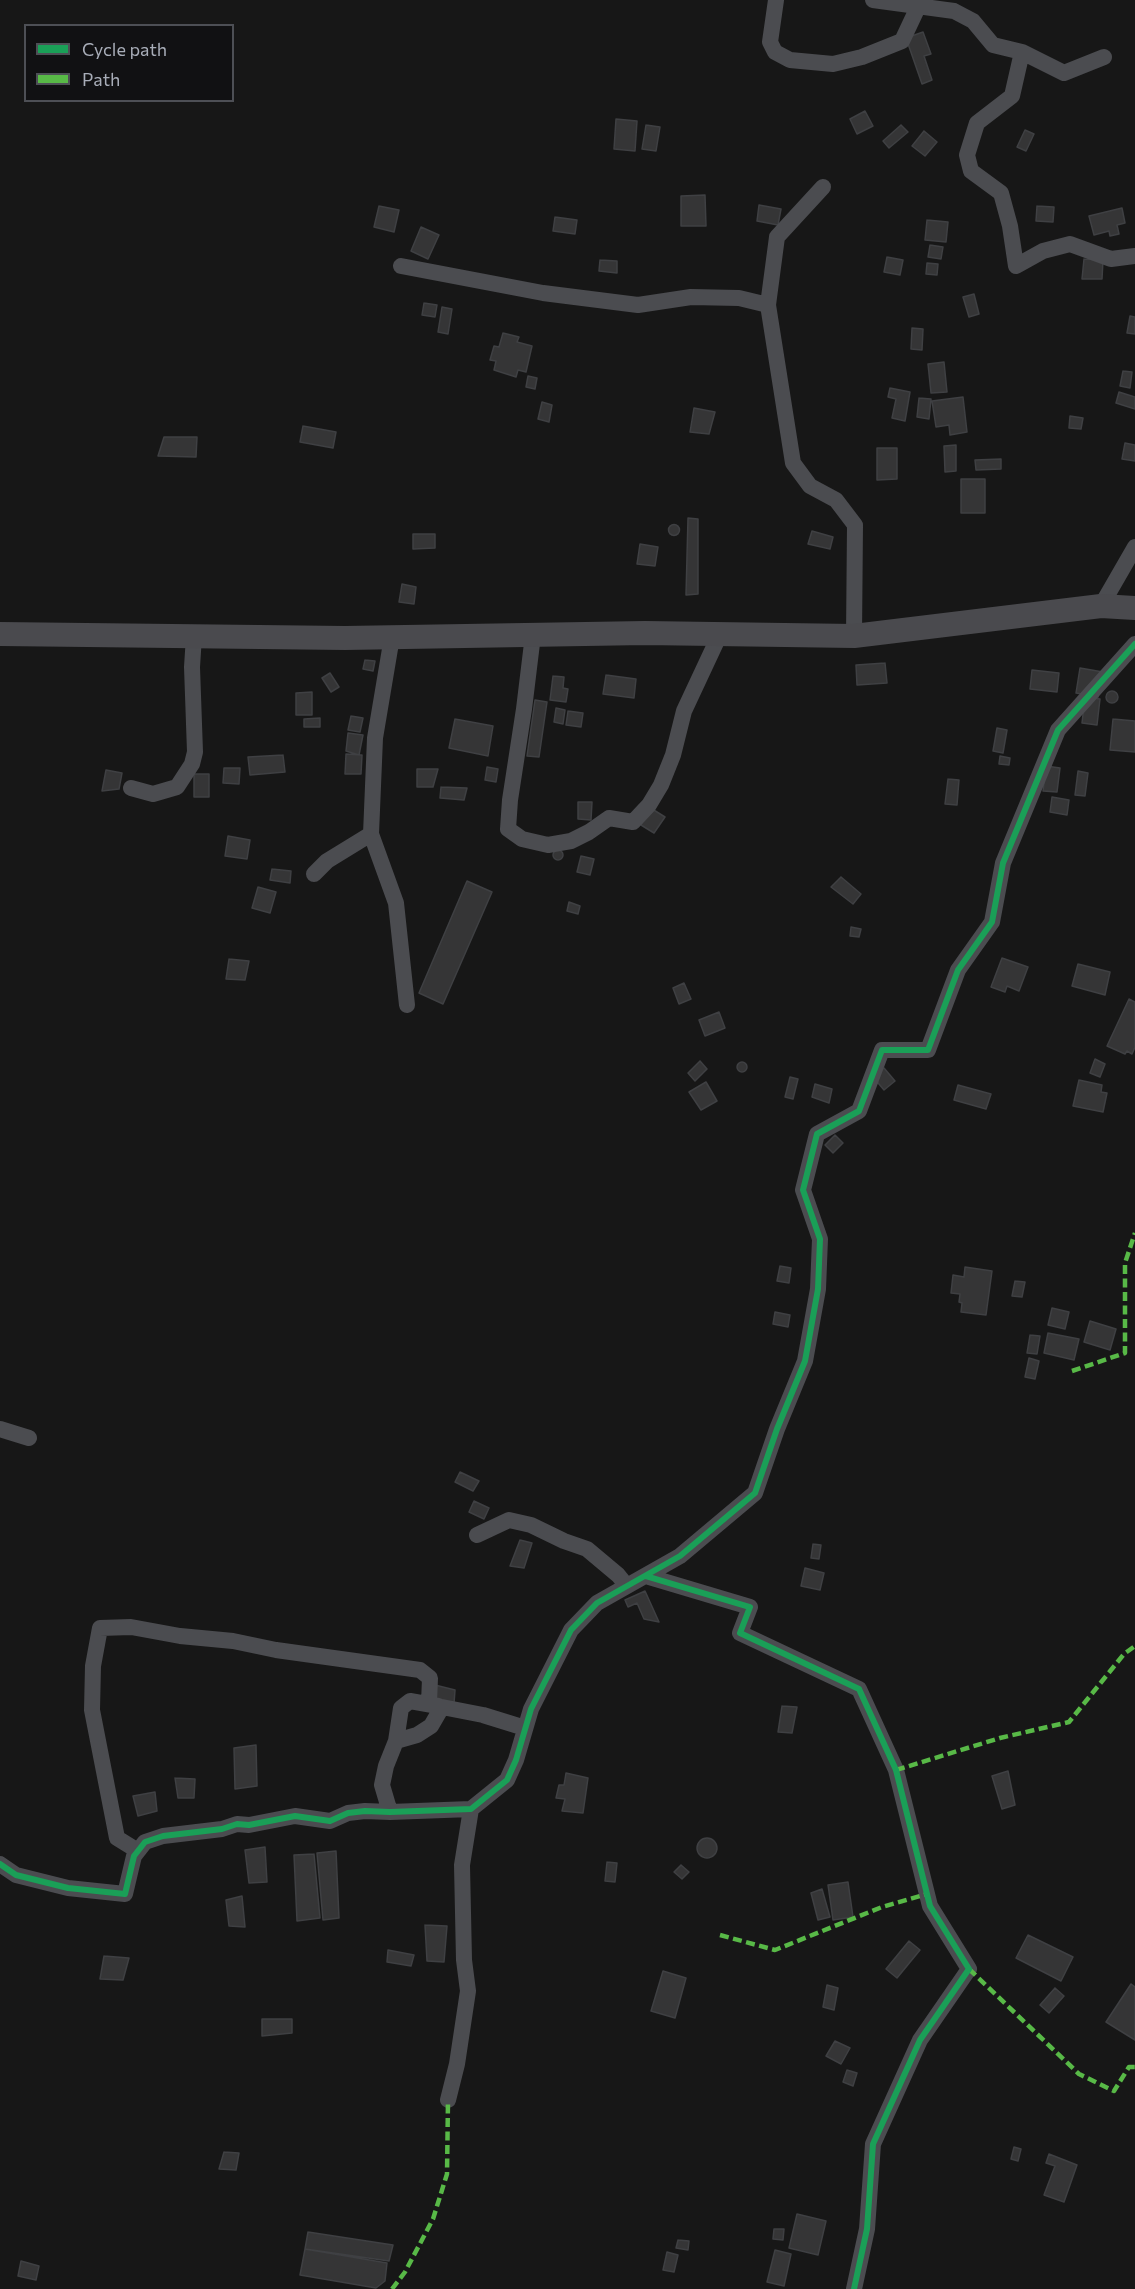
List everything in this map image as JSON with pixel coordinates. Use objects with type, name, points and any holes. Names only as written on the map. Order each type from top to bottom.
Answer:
[{"type":"main road","points":[[0,634],[392,637],[720,634],[854,636],[1101,606],[1135,608]]},
{"type":"street","points":[[777,0],[770,42],[775,52],[790,60],[833,64],[862,57],[902,41],[918,7]]},
{"type":"street","points":[[873,0],[954,11],[973,21],[993,45],[1022,52],[1064,73],[1104,57]]},
{"type":"street","points":[[1022,52],[1012,96],[977,123],[968,155],[971,171],[1001,193],[1010,226],[1016,266],[1043,251],[1070,244],[1111,259],[1135,256]]},
{"type":"street","points":[[823,187],[777,237],[768,306],[793,463],[810,486],[836,500],[855,525],[854,636]]},
{"type":"street","points":[[401,266],[543,293],[638,304],[692,297],[740,298],[768,306]]},
{"type":"street","points":[[1101,606],[1135,547]]},
{"type":"street","points":[[532,635],[508,829],[522,839],[549,845],[571,841],[609,818],[633,822],[649,805],[661,785],[673,755],[684,711],[720,634]]},
{"type":"street","points":[[131,788],[153,794],[177,787],[192,764],[195,752],[192,667],[194,636]]},
{"type":"street","points":[[392,637],[375,738],[371,834],[396,903],[407,1005]]},
{"type":"street","points":[[0,1864],[16,1875],[68,1888],[125,1894],[134,1856],[145,1842],[163,1836],[222,1829],[237,1824],[249,1825],[295,1816],[330,1821],[348,1813],[365,1811],[471,1809],[507,1780],[516,1760],[531,1709],[571,1630],[597,1603],[680,1556],[755,1493],[777,1428],[805,1361],[811,1330],[818,1289],[820,1239],[803,1190],[817,1134],[859,1111],[882,1050],[928,1050],[958,970],[992,922],[1003,863],[1058,730],[1135,644]]},
{"type":"street","points":[[314,874],[327,861],[371,834]]},
{"type":"street","points":[[0,1429],[29,1438]]},
{"type":"street","points":[[477,1535],[509,1520],[531,1525],[587,1549],[618,1575],[627,1586]]},
{"type":"street","points":[[646,1576],[750,1607],[740,1633],[859,1689],[896,1770],[930,1906],[969,1969],[920,2040],[873,2144],[867,2229],[854,2289]]},
{"type":"street","points":[[138,1851],[117,1838],[92,1710],[93,1666],[100,1628],[131,1627],[420,1670],[430,1678],[435,1705],[430,1726],[417,1736],[396,1742]]},
{"type":"street","points":[[390,1812],[382,1785],[386,1766],[396,1742],[401,1708],[410,1701],[483,1715],[525,1728]]},
{"type":"street","points":[[448,2100],[457,2064],[468,1991],[464,1960],[462,1865],[471,1809]]},
{"type":"building","points":[[923,32],[931,54],[924,56],[932,80],[922,84],[906,38]]},
{"type":"building","points":[[865,111],[873,126],[857,134],[850,119]]},
{"type":"building","points":[[616,119],[637,121],[635,151],[614,149]]},
{"type":"building","points":[[646,125],[660,127],[656,151],[642,149]]},
{"type":"building","points":[[901,125],[908,132],[889,148],[883,141]]},
{"type":"building","points":[[1025,130],[1034,134],[1026,151],[1017,147]]},
{"type":"building","points":[[924,131],[937,142],[925,156],[912,146]]},
{"type":"building","points":[[705,195],[706,226],[681,226],[681,196]]},
{"type":"building","points":[[759,205],[781,209],[778,225],[757,221]]},
{"type":"building","points":[[379,206],[399,210],[394,232],[374,227]]},
{"type":"building","points":[[1037,206],[1054,207],[1053,222],[1036,221]]},
{"type":"building","points":[[1122,208],[1125,223],[1117,225],[1119,234],[1110,236],[1109,231],[1094,235],[1089,216]]},
{"type":"building","points":[[555,217],[577,220],[575,234],[553,231]]},
{"type":"building","points":[[927,220],[948,222],[946,242],[925,240]]},
{"type":"building","points":[[421,227],[439,235],[428,259],[411,251]]},
{"type":"building","points":[[930,245],[943,247],[941,259],[928,257]]},
{"type":"building","points":[[887,257],[903,260],[900,275],[884,272]]},
{"type":"building","points":[[1084,259],[1103,260],[1102,279],[1082,279]]},
{"type":"building","points":[[600,260],[617,261],[617,273],[599,271]]},
{"type":"building","points":[[927,263],[938,264],[937,275],[926,274]]},
{"type":"building","points":[[974,294],[979,314],[969,317],[963,297]]},
{"type":"building","points":[[424,303],[437,305],[435,317],[422,315]]},
{"type":"building","points":[[442,307],[452,309],[448,334],[438,332]]},
{"type":"building","points":[[1130,316],[1135,317],[1135,334],[1127,333]]},
{"type":"building","points":[[912,328],[923,329],[922,350],[911,349]]},
{"type":"building","points":[[503,333],[519,337],[517,342],[532,346],[526,372],[518,370],[516,377],[494,370],[496,361],[490,360],[494,346],[499,347]]},
{"type":"building","points":[[944,362],[947,392],[931,393],[928,364]]},
{"type":"building","points":[[1123,371],[1132,372],[1130,388],[1120,386]]},
{"type":"building","points":[[528,376],[537,378],[535,389],[526,387]]},
{"type":"building","points":[[890,388],[910,392],[905,421],[892,418],[896,399],[888,397]]},
{"type":"building","points":[[1119,392],[1135,397],[1135,409],[1116,403]]},
{"type":"building","points":[[963,397],[967,432],[950,435],[949,425],[936,427],[932,401]]},
{"type":"building","points":[[919,398],[931,399],[929,419],[917,417]]},
{"type":"building","points":[[542,402],[552,405],[549,422],[538,419]]},
{"type":"building","points":[[694,408],[715,412],[709,434],[690,432]]},
{"type":"building","points":[[1070,416],[1083,418],[1081,429],[1069,428]]},
{"type":"building","points":[[303,426],[336,432],[333,448],[300,442]]},
{"type":"building","points":[[164,437],[197,437],[196,457],[158,456]]},
{"type":"building","points":[[1125,443],[1135,445],[1135,461],[1122,459]]},
{"type":"building","points":[[956,445],[956,471],[945,472],[944,446]]},
{"type":"building","points":[[877,448],[897,448],[897,479],[877,480]]},
{"type":"building","points":[[1001,459],[1001,469],[976,470],[975,460]]},
{"type":"building","points":[[961,479],[985,479],[985,513],[961,513]]},
{"type":"building","points":[[688,518],[698,519],[698,594],[686,595]]},
{"type":"building","points":[[674,524],[680,530],[674,536],[668,530]]},
{"type":"building","points":[[812,531],[833,537],[830,549],[808,544]]},
{"type":"building","points":[[413,534],[435,534],[435,548],[413,549]]},
{"type":"building","points":[[640,544],[658,547],[655,566],[637,564]]},
{"type":"building","points":[[402,584],[416,587],[414,604],[399,602]]},
{"type":"building","points":[[365,660],[375,661],[373,671],[363,669]]},
{"type":"building","points":[[885,663],[887,683],[857,685],[856,665]]},
{"type":"building","points":[[1080,668],[1103,672],[1098,697],[1076,693]]},
{"type":"building","points":[[1032,670],[1059,673],[1057,692],[1030,689]]},
{"type":"building","points":[[330,673],[339,687],[331,692],[322,678]]},
{"type":"building","points":[[606,675],[636,679],[634,698],[603,694]]},
{"type":"building","points":[[553,676],[564,677],[563,688],[568,689],[566,702],[550,700]]},
{"type":"building","points":[[1114,691],[1118,697],[1114,703],[1110,703],[1106,695]]},
{"type":"building","points":[[312,692],[312,715],[296,715],[296,693]]},
{"type":"building","points":[[1085,697],[1100,699],[1097,725],[1082,723]]},
{"type":"building","points":[[535,700],[547,702],[539,757],[527,756]]},
{"type":"building","points":[[556,708],[565,710],[563,724],[554,722]]},
{"type":"building","points":[[568,711],[583,713],[581,727],[566,725]]},
{"type":"building","points":[[351,716],[363,718],[360,732],[348,730]]},
{"type":"building","points":[[320,718],[320,727],[304,727],[304,719]]},
{"type":"building","points":[[455,719],[493,726],[488,756],[449,748]]},
{"type":"building","points":[[1113,719],[1135,721],[1135,752],[1110,750]]},
{"type":"building","points":[[997,728],[1007,730],[1003,753],[993,751]]},
{"type":"building","points":[[348,733],[363,735],[359,755],[346,751]]},
{"type":"building","points":[[346,754],[362,755],[361,774],[345,774]]},
{"type":"building","points":[[283,755],[285,772],[250,775],[248,757]]},
{"type":"building","points":[[1000,756],[1010,758],[1009,765],[999,764]]},
{"type":"building","points":[[1046,766],[1060,768],[1057,792],[1043,791]]},
{"type":"building","points":[[487,767],[498,769],[496,782],[485,780]]},
{"type":"building","points":[[224,768],[240,768],[239,784],[223,783]]},
{"type":"building","points":[[417,769],[438,769],[433,787],[417,787]]},
{"type":"building","points":[[106,770],[122,773],[119,789],[102,791]]},
{"type":"building","points":[[1078,771],[1088,773],[1085,796],[1075,795]]},
{"type":"building","points":[[194,774],[209,774],[209,797],[194,797]]},
{"type":"building","points":[[948,779],[959,780],[957,805],[945,804]]},
{"type":"building","points":[[441,787],[467,788],[464,800],[440,798]]},
{"type":"building","points":[[1052,797],[1069,800],[1067,815],[1050,812]]},
{"type":"building","points":[[578,802],[592,802],[591,820],[578,819]]},
{"type":"building","points":[[649,807],[665,817],[654,833],[641,825]]},
{"type":"building","points":[[228,836],[250,840],[247,859],[225,856]]},
{"type":"building","points":[[558,850],[563,855],[558,860],[553,855]]},
{"type":"building","points":[[581,856],[594,859],[590,875],[577,872]]},
{"type":"building","points":[[272,869],[291,871],[290,883],[270,880]]},
{"type":"building","points":[[841,877],[861,894],[853,904],[831,887]]},
{"type":"building","points":[[467,881],[492,892],[443,1004],[419,993]]},
{"type":"building","points":[[258,887],[276,892],[270,913],[252,908]]},
{"type":"building","points":[[569,902],[580,906],[578,914],[567,911]]},
{"type":"building","points":[[851,927],[861,929],[859,937],[850,936]]},
{"type":"building","points":[[1002,958],[1028,967],[1019,991],[1007,986],[1005,992],[991,987]]},
{"type":"building","points":[[229,959],[249,961],[245,980],[226,979]]},
{"type":"building","points":[[1078,964],[1110,972],[1105,995],[1072,986]]},
{"type":"building","points":[[684,983],[691,999],[679,1004],[673,988]]},
{"type":"building","points":[[1129,999],[1135,1002],[1135,1047],[1132,1054],[1127,1051],[1125,1054],[1107,1046]]},
{"type":"building","points":[[719,1012],[725,1028],[705,1036],[699,1020]]},
{"type":"building","points":[[1095,1059],[1105,1064],[1100,1077],[1090,1073]]},
{"type":"building","points":[[700,1061],[707,1069],[695,1081],[688,1073]]},
{"type":"building","points":[[742,1062],[747,1067],[742,1072],[737,1067]]},
{"type":"building","points":[[884,1068],[895,1081],[884,1090],[873,1077]]},
{"type":"building","points":[[790,1077],[798,1079],[793,1099],[785,1097]]},
{"type":"building","points":[[1079,1080],[1102,1085],[1101,1092],[1107,1093],[1103,1112],[1073,1106]]},
{"type":"building","points":[[706,1082],[717,1101],[701,1110],[689,1092]]},
{"type":"building","points":[[815,1084],[832,1089],[829,1103],[812,1097]]},
{"type":"building","points":[[958,1085],[991,1094],[986,1109],[954,1100]]},
{"type":"building","points":[[835,1135],[843,1143],[833,1153],[825,1145]]},
{"type":"building","points":[[780,1266],[791,1268],[789,1283],[777,1281]]},
{"type":"building","points":[[965,1267],[992,1271],[986,1315],[961,1312],[960,1294],[951,1293],[953,1275],[964,1277]]},
{"type":"building","points":[[1015,1281],[1025,1282],[1022,1297],[1012,1296]]},
{"type":"building","points":[[1052,1308],[1069,1312],[1065,1329],[1048,1325]]},
{"type":"building","points":[[775,1312],[790,1315],[788,1327],[773,1324]]},
{"type":"building","points":[[1090,1321],[1116,1329],[1110,1350],[1084,1342]]},
{"type":"building","points":[[1048,1333],[1079,1339],[1074,1360],[1044,1353]]},
{"type":"building","points":[[1030,1335],[1040,1336],[1037,1354],[1027,1353]]},
{"type":"building","points":[[1029,1358],[1039,1361],[1035,1379],[1025,1377]]},
{"type":"building","points":[[460,1472],[479,1481],[473,1491],[455,1482]]},
{"type":"building","points":[[474,1501],[489,1508],[484,1519],[469,1512]]},
{"type":"building","points":[[520,1540],[532,1543],[524,1568],[510,1566]]},
{"type":"building","points":[[813,1544],[821,1545],[819,1559],[811,1558]]},
{"type":"building","points":[[805,1568],[824,1573],[820,1590],[801,1586]]},
{"type":"building","points":[[645,1591],[659,1622],[644,1619],[637,1603],[628,1607],[625,1600]]},
{"type":"building","points":[[435,1685],[455,1690],[454,1704],[434,1699]]},
{"type":"building","points":[[782,1706],[797,1707],[792,1733],[778,1732]]},
{"type":"building","points":[[256,1745],[257,1786],[235,1789],[234,1748]]},
{"type":"building","points":[[1008,1771],[1015,1805],[1002,1809],[992,1776]]},
{"type":"building","points":[[566,1773],[588,1778],[583,1813],[562,1811],[565,1799],[556,1798],[559,1785],[564,1785]]},
{"type":"building","points":[[175,1778],[195,1779],[194,1798],[178,1798]]},
{"type":"building","points":[[155,1792],[157,1811],[138,1816],[133,1796]]},
{"type":"building","points":[[703,1838],[711,1838],[717,1844],[717,1852],[711,1858],[703,1858],[697,1852],[697,1844]]},
{"type":"building","points":[[265,1847],[267,1882],[249,1883],[245,1850]]},
{"type":"building","points":[[336,1851],[339,1918],[323,1920],[317,1853]]},
{"type":"building","points":[[314,1854],[320,1918],[297,1921],[294,1855]]},
{"type":"building","points":[[607,1862],[617,1863],[615,1882],[605,1881]]},
{"type":"building","points":[[681,1865],[689,1872],[682,1879],[674,1872]]},
{"type":"building","points":[[848,1882],[853,1917],[833,1920],[828,1885]]},
{"type":"building","points":[[822,1889],[830,1917],[818,1920],[811,1893]]},
{"type":"building","points":[[242,1896],[245,1927],[229,1926],[226,1900]]},
{"type":"building","points":[[425,1925],[447,1926],[444,1962],[427,1961]]},
{"type":"building","points":[[1028,1935],[1073,1957],[1061,1981],[1016,1958]]},
{"type":"building","points":[[909,1941],[920,1950],[897,1978],[886,1969]]},
{"type":"building","points":[[388,1950],[414,1955],[411,1966],[387,1962]]},
{"type":"building","points":[[104,1956],[129,1958],[123,1980],[100,1979]]},
{"type":"building","points":[[663,1971],[686,1978],[675,2018],[651,2011]]},
{"type":"building","points":[[1131,1984],[1135,1987],[1135,2040],[1106,2022]]},
{"type":"building","points":[[827,1985],[838,1988],[834,2010],[823,2007]]},
{"type":"building","points":[[1055,1988],[1064,1996],[1049,2013],[1040,2005]]},
{"type":"building","points":[[262,2019],[292,2019],[292,2033],[262,2036]]},
{"type":"building","points":[[835,2041],[850,2048],[841,2064],[826,2056]]},
{"type":"building","points":[[847,2070],[857,2073],[853,2086],[843,2082]]},
{"type":"building","points":[[1014,2147],[1021,2149],[1018,2161],[1011,2159]]},
{"type":"building","points":[[224,2152],[239,2153],[236,2170],[219,2169]]},
{"type":"building","points":[[1049,2154],[1077,2165],[1064,2202],[1044,2195],[1055,2166],[1046,2163]]},
{"type":"building","points":[[797,2214],[826,2221],[818,2255],[789,2248]]},
{"type":"building","points":[[774,2229],[784,2229],[783,2240],[773,2239]]},
{"type":"building","points":[[308,2232],[393,2245],[389,2261],[305,2249]]},
{"type":"building","points":[[678,2240],[689,2241],[688,2250],[676,2248]]},
{"type":"building","points":[[305,2249],[387,2263],[385,2281],[376,2288],[300,2275]]},
{"type":"building","points":[[775,2250],[791,2254],[784,2286],[767,2282]]},
{"type":"building","points":[[667,2252],[678,2255],[674,2272],[663,2270]]},
{"type":"building","points":[[21,2261],[39,2266],[36,2280],[18,2276]]},
{"type":"marked path","points":[[1072,1371],[1125,1353],[1125,1263],[1135,1233]]},
{"type":"marked path","points":[[896,1770],[1000,1738],[1069,1722],[1124,1654],[1135,1646]]},
{"type":"marked path","points":[[720,1935],[775,1950],[882,1907],[927,1894]]},
{"type":"marked path","points":[[969,1969],[1079,2074],[1114,2091],[1129,2067],[1135,2067]]},
{"type":"marked path","points":[[392,2289],[405,2272],[433,2219],[447,2174],[448,2100]]},
{"type":"cycle path","points":[[0,1864],[16,1875],[68,1888],[125,1894],[134,1856],[145,1842],[163,1836],[222,1829],[237,1824],[249,1825],[295,1816],[330,1821],[348,1813],[365,1811],[471,1809],[507,1780],[516,1760],[531,1709],[571,1630],[597,1603],[680,1556],[755,1493],[777,1429],[805,1361],[818,1289],[820,1239],[803,1190],[817,1134],[859,1111],[882,1050],[928,1050],[958,970],[992,922],[1003,863],[1058,730],[1135,644]]},
{"type":"cycle path","points":[[646,1576],[750,1607],[740,1633],[859,1689],[896,1770],[930,1906],[969,1969],[920,2040],[873,2144],[867,2229],[854,2289]]}]
